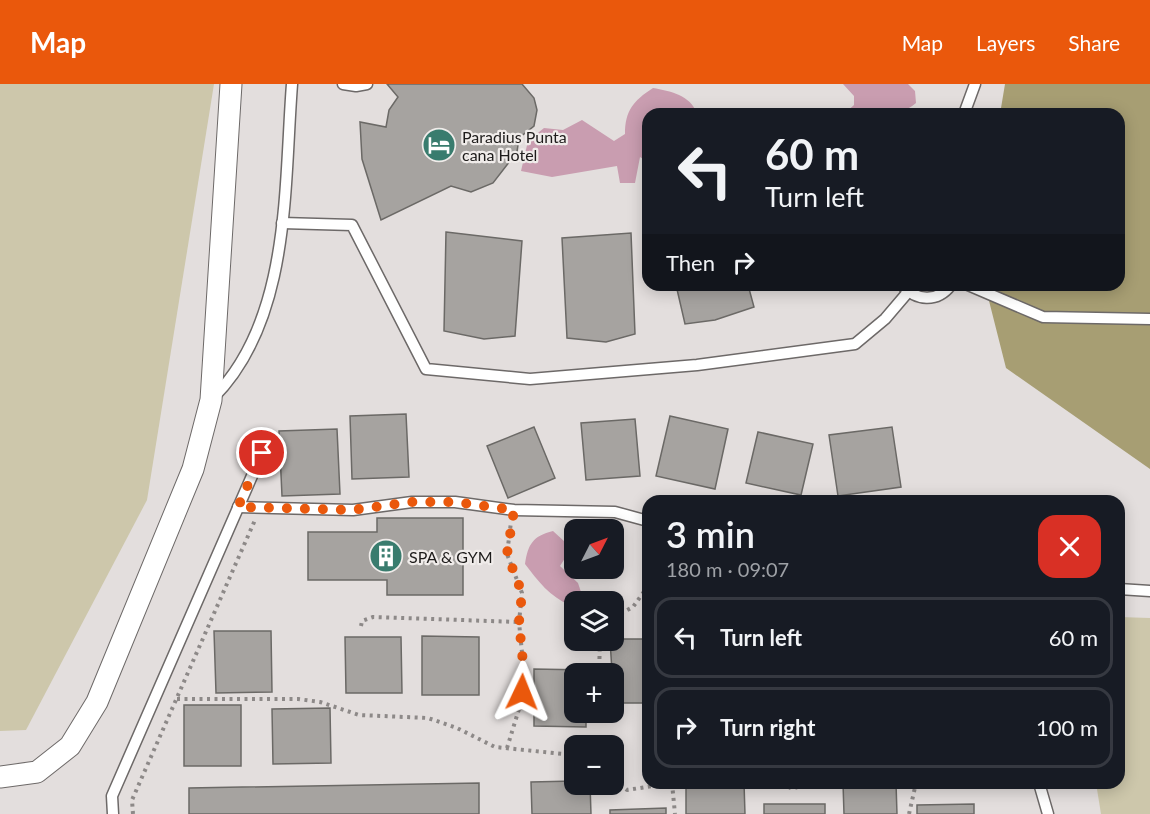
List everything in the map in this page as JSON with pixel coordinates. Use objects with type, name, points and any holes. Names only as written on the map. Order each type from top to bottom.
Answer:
[{"type":"street","points":[[0,777],[37,772],[70,746],[97,702],[193,469],[211,400],[231,84]]},
{"type":"lane","points":[[211,400],[232,379],[254,343],[268,304],[282,223],[292,84]]},
{"type":"lane","points":[[343,84],[356,87],[367,84]]},
{"type":"lane","points":[[966,108],[975,84]]},
{"type":"lane","points":[[282,223],[352,225],[426,369],[530,379],[697,364],[855,344],[885,319],[903,291]]},
{"type":"lane","points":[[909,291],[916,296],[934,297],[942,291]]},
{"type":"lane","points":[[982,291],[1043,317],[1150,319]]},
{"type":"lane","points":[[112,814],[112,796],[262,453]]},
{"type":"lane","points":[[238,507],[352,510],[423,502],[455,502],[514,510],[615,512],[642,519]]},
{"type":"lane","points":[[1125,589],[1150,591]]},
{"type":"lane","points":[[1042,789],[1048,814]]},
{"type":"path","points":[[133,814],[132,800],[260,508]]},
{"type":"path","points":[[507,748],[519,709],[524,673],[519,622],[522,593],[507,554],[514,510]]},
{"type":"path","points":[[624,611],[633,606],[642,594]]},
{"type":"path","points":[[361,626],[362,621],[373,617],[519,622]]},
{"type":"path","points":[[177,699],[298,699],[320,702],[359,715],[428,718],[457,728],[495,747],[564,754]]},
{"type":"path","points":[[624,788],[627,790],[642,788]]},
{"type":"path","points":[[673,789],[675,814]]},
{"type":"path","points":[[909,814],[915,789]]},
{"type":"shaded area","points":[[0,84],[214,84],[147,500],[26,730],[0,731]]},
{"type":"shaded area","points":[[843,84],[908,84],[915,91],[916,103],[909,108],[851,108],[854,105],[854,96]]},
{"type":"shaded area","points":[[1005,84],[1150,84],[1150,469],[1006,368],[987,291],[1125,291],[1125,108],[1001,108]]},
{"type":"shaded area","points":[[653,88],[685,98],[694,108],[642,108],[642,158],[640,157],[635,183],[620,183],[617,166],[552,177],[521,171],[528,141],[544,128],[563,130],[582,120],[614,141],[625,134],[629,113],[640,97]]},
{"type":"shaded area","points":[[553,531],[564,541],[564,560],[560,566],[564,570],[564,579],[574,579],[581,591],[564,591],[564,602],[550,593],[525,564],[530,546],[541,535]]},
{"type":"shaded area","points":[[1125,617],[1150,618],[1150,814],[1101,814],[1097,789],[1125,789]]},
{"type":"building","name":"Paradius Punta cana Hotel","points":[[387,84],[522,84],[534,98],[537,110],[534,126],[519,138],[517,152],[493,183],[471,192],[451,186],[381,220],[362,159],[360,122],[386,127],[389,110],[398,97]]},
{"type":"building","points":[[446,232],[522,241],[515,336],[484,339],[444,331]]},
{"type":"building","points":[[631,233],[635,334],[606,342],[567,338],[562,238]]},
{"type":"building","points":[[677,291],[750,291],[754,307],[715,320],[685,324]]},
{"type":"building","points":[[406,414],[409,477],[352,479],[350,416]]},
{"type":"building","points":[[670,416],[728,429],[715,489],[656,476]]},
{"type":"building","points":[[635,419],[640,476],[586,480],[581,423]]},
{"type":"building","points":[[534,427],[555,478],[508,498],[487,446]]},
{"type":"building","points":[[892,427],[901,487],[838,495],[829,435]]},
{"type":"building","points":[[337,429],[340,494],[282,496],[279,431]]},
{"type":"building","points":[[758,432],[813,444],[801,495],[746,483]]},
{"type":"building","name":"SPA & GYM","points":[[377,518],[463,518],[463,595],[387,595],[387,580],[308,580],[308,532],[377,532]]},
{"type":"building","points":[[214,631],[271,631],[272,692],[216,693]]},
{"type":"building","points":[[422,636],[479,637],[479,695],[422,695]]},
{"type":"building","points":[[345,637],[401,637],[402,693],[346,693]]},
{"type":"building","points":[[624,639],[642,639],[642,703],[624,703],[624,663],[611,663],[611,651],[624,651]]},
{"type":"building","points":[[534,669],[564,670],[564,723],[586,723],[586,727],[534,726]]},
{"type":"building","points":[[184,705],[241,705],[241,766],[184,766]]},
{"type":"building","points":[[330,708],[331,763],[273,764],[272,709]]},
{"type":"building","points":[[564,781],[564,795],[590,795],[591,814],[532,814],[531,782]]},
{"type":"building","points":[[479,783],[479,814],[189,814],[189,788]]},
{"type":"building","points":[[686,789],[744,789],[745,814],[686,814]]},
{"type":"building","points":[[843,789],[896,789],[897,814],[844,814]]},
{"type":"building","points":[[764,804],[825,804],[825,814],[764,814]]},
{"type":"building","points":[[974,804],[974,814],[917,814],[917,805]]},
{"type":"building","points":[[666,808],[666,814],[610,814],[610,810]]},
{"type":"place","name":"Paradius Punta cana Hotel","points":[[439,145]]},
{"type":"place","name":"SPA & GYM","points":[[386,556]]},
{"type":"route","points":[[262,453],[238,507],[352,510],[412,502],[455,502],[514,510],[507,554],[522,593],[519,622],[524,673],[522,692]]}]
